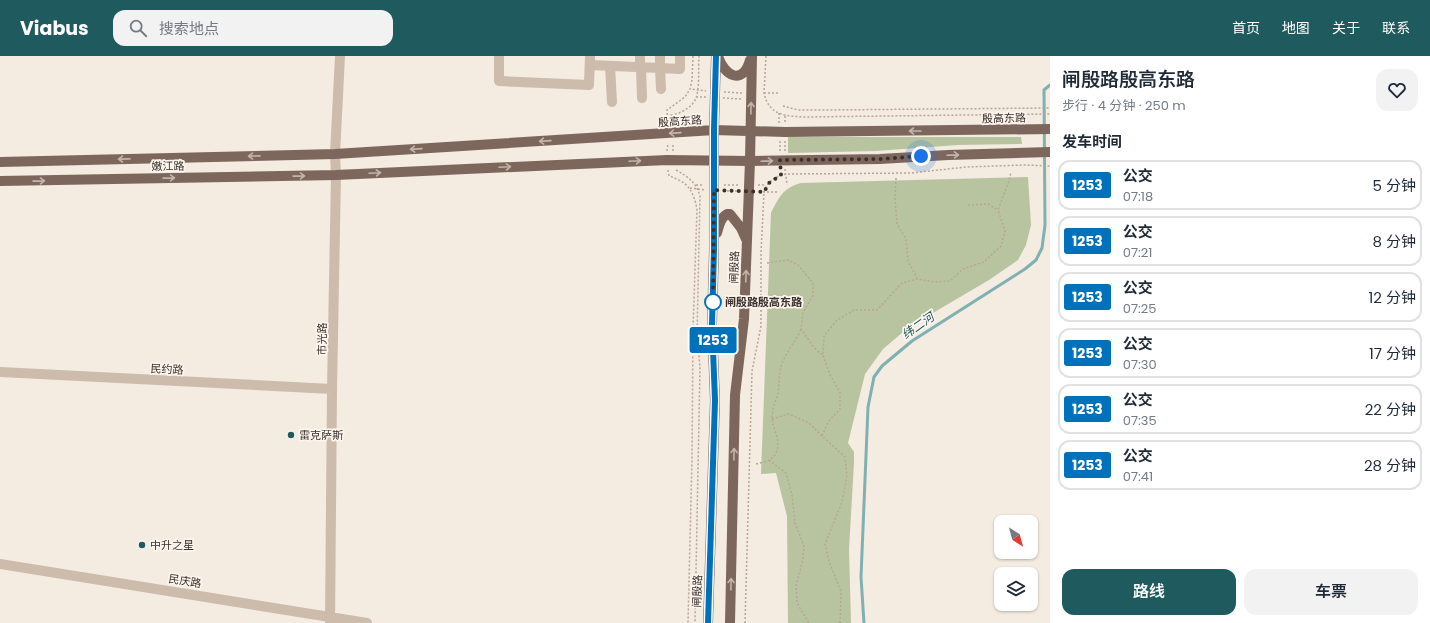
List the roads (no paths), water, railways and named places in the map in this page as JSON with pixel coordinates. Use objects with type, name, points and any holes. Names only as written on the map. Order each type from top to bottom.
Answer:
[{"type":"main road","points":[[717,56],[723,68],[734,76],[744,73],[748,67],[751,56]]},
{"type":"main road","name":"闸殷路","points":[[708,623],[715,400],[712,324],[714,250],[714,130],[717,56]]},
{"type":"main road","name":"闸殷路","points":[[730,623],[735,395],[744,319],[750,188],[751,56]]},
{"type":"main road","name":"殷高东路","points":[[335,154],[714,130],[1050,129]]},
{"type":"main road","points":[[336,175],[667,160],[750,162],[780,160],[880,159],[1050,152]]},
{"type":"main road","name":"嫩江路","points":[[0,162],[335,154]]},
{"type":"main road","name":"嫩江路","points":[[0,181],[336,175]]},
{"type":"main road","points":[[714,250],[719,225],[724,216],[727,214],[730,214],[737,222],[747,241]]},
{"type":"street","name":"市光路","points":[[330,620],[336,175],[335,154],[340,56]]},
{"type":"street","points":[[499,56],[499,81],[589,85],[590,60],[610,66],[680,69],[680,56]]},
{"type":"street","points":[[640,56],[642,98]]},
{"type":"street","points":[[660,56],[661,89]]},
{"type":"street","points":[[610,66],[612,102]]},
{"type":"street","name":"民约路","points":[[0,372],[332,389]]},
{"type":"street","name":"民庆路","points":[[0,564],[330,620],[366,623]]},
{"type":"waterway","name":"纬二河","points":[[864,623],[861,577],[868,407],[874,377],[882,366],[912,341],[1025,269],[1036,260],[1042,248],[1045,225],[1044,90],[1050,85]]},
{"type":"place","name":"闸殷路殷高东路","points":[[713,302]]},
{"type":"place","name":"雷克萨斯","points":[[291,435]]},
{"type":"place","name":"中升之星","points":[[142,545]]}]
